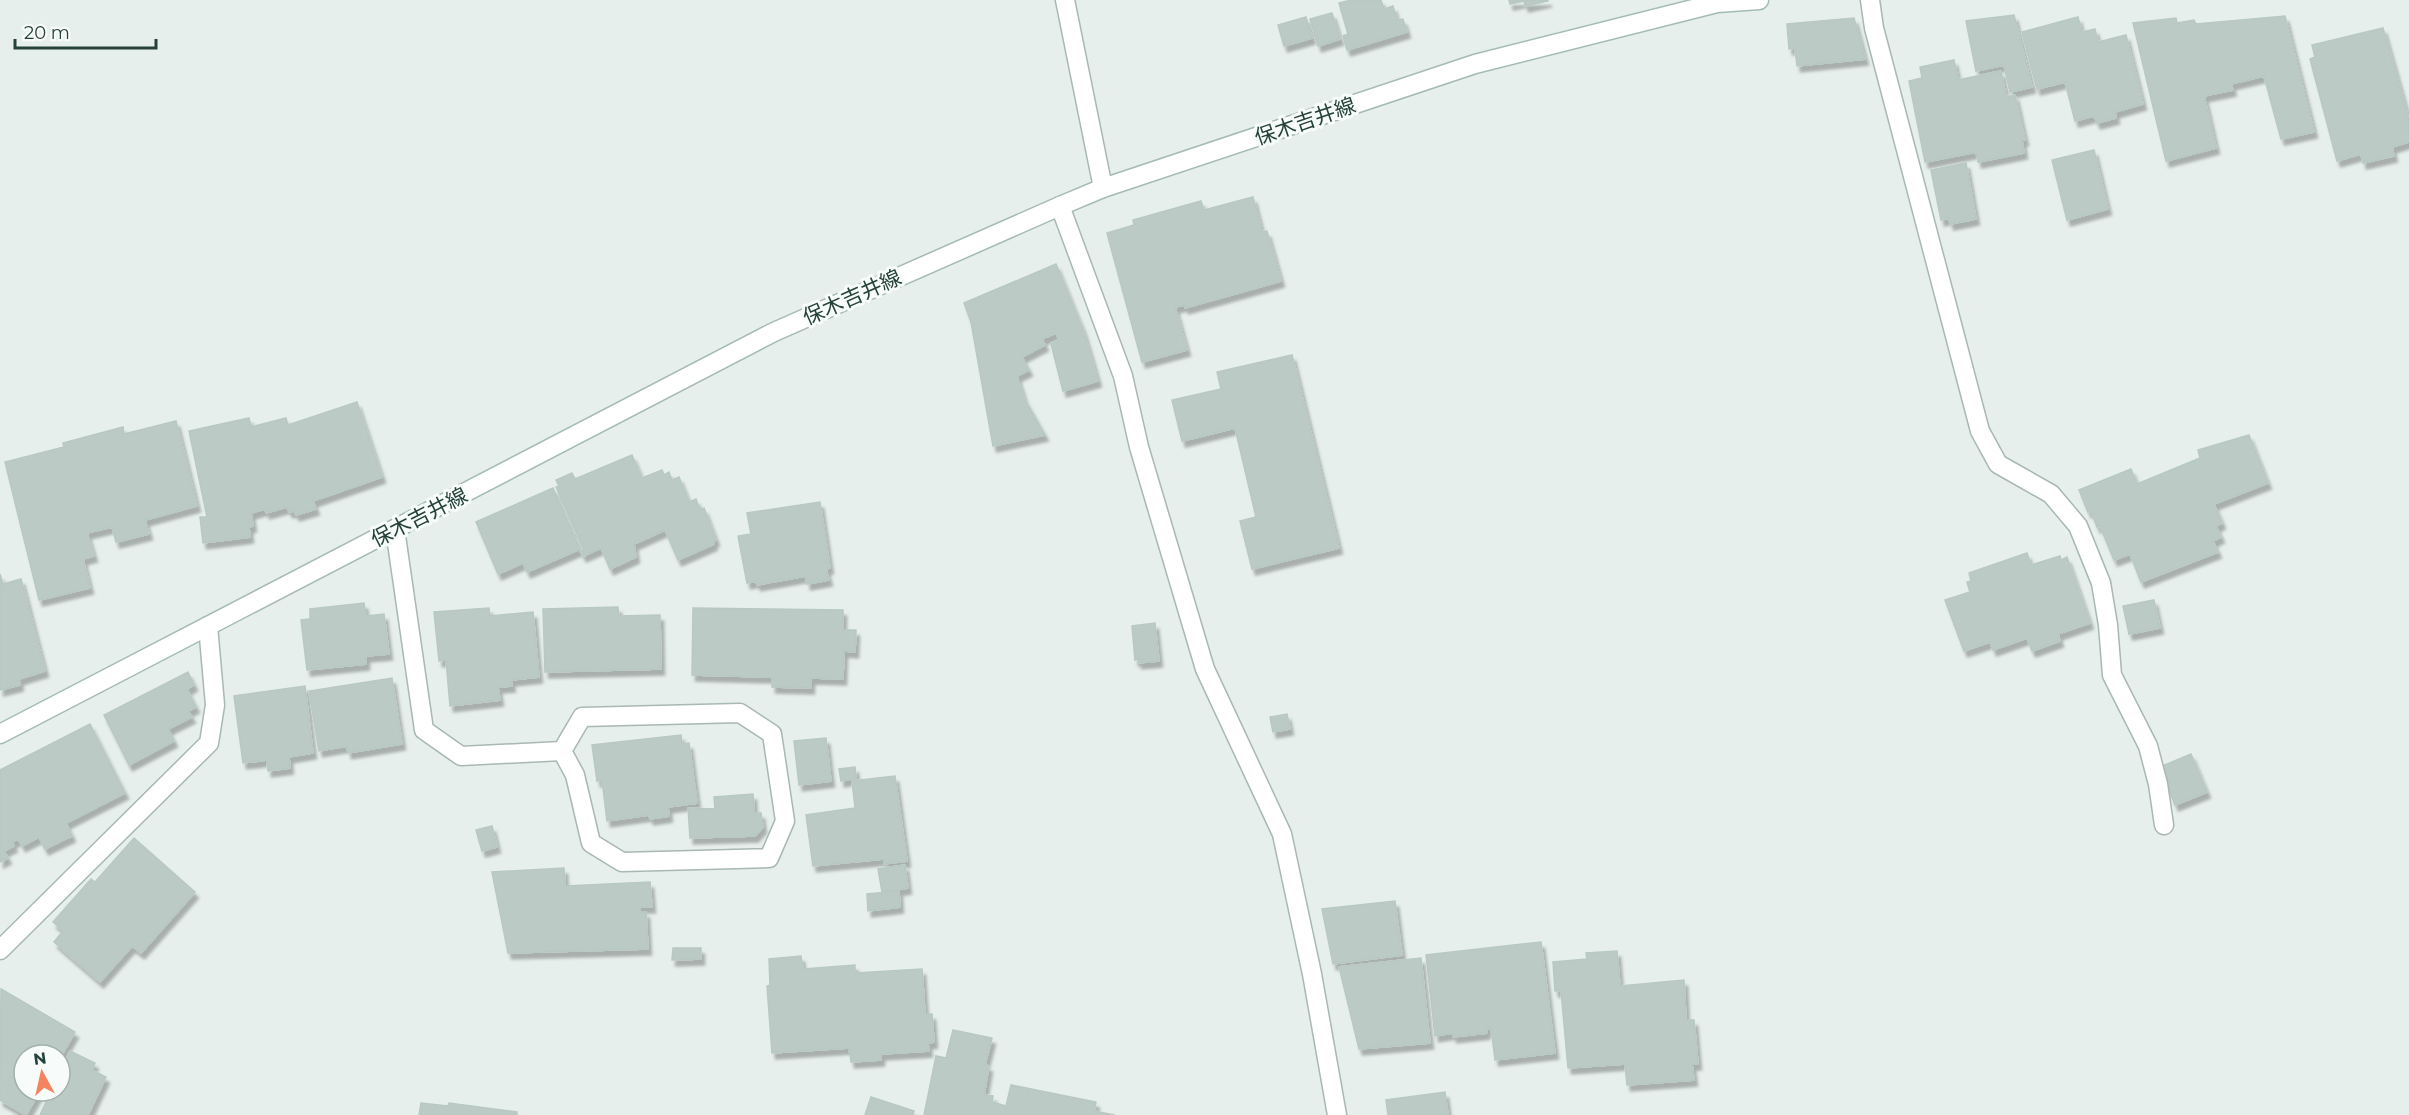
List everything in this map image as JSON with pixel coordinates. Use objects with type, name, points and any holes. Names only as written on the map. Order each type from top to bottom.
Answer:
[{"type":"street","points":[[1065,0],[1103,189]]},
{"type":"street","name":"保木吉井線","points":[[0,734],[774,332],[1060,206],[1103,189],[1475,64],[1717,3],[1760,0]]},
{"type":"street","points":[[1870,0],[1874,28],[1980,431],[1998,464],[2051,494],[2078,526],[2101,583],[2108,625],[2112,675],[2148,746],[2158,784],[2164,825]]},
{"type":"street","points":[[1060,206],[1123,376],[1139,447],[1205,669],[1282,834],[1312,974],[1337,1115]]},
{"type":"street","points":[[395,529],[424,730],[461,756],[562,751]]},
{"type":"street","points":[[0,950],[209,743],[215,705],[208,626]]},
{"type":"street","points":[[740,713],[772,734],[785,821],[769,858],[622,862],[591,843],[575,775],[562,751],[582,717],[740,713]]},
{"type":"building","points":[[1351,0],[1381,0],[1384,9],[1393,6],[1397,20],[1403,19],[1407,32],[1347,50],[1343,36],[1348,34],[1339,3]]},
{"type":"building","points":[[1509,0],[1548,1],[1525,6],[1524,1],[1510,4]]},
{"type":"building","points":[[1332,13],[1340,39],[1318,46],[1310,19]]},
{"type":"building","points":[[2014,15],[2032,87],[2010,92],[2004,65],[1976,71],[1966,21]]},
{"type":"building","points":[[2285,16],[2314,132],[2281,139],[2264,76],[2231,84],[2233,90],[2204,96],[2216,148],[2166,161],[2133,23],[2176,18],[2177,23],[2194,20],[2196,24]]},
{"type":"building","points":[[1306,17],[1312,38],[1284,46],[1278,25]]},
{"type":"building","points":[[2078,17],[2082,32],[2095,29],[2098,42],[2126,35],[2143,104],[2115,112],[2116,118],[2097,123],[2094,116],[2075,121],[2065,82],[2037,89],[2022,32]]},
{"type":"building","points":[[1854,18],[1865,59],[1797,66],[1795,48],[1789,49],[1787,24]]},
{"type":"building","points":[[2383,28],[2409,120],[2409,142],[2392,147],[2394,156],[2363,163],[2361,154],[2337,161],[2310,59],[2315,57],[2312,45]]},
{"type":"building","points":[[1954,60],[1958,80],[2001,71],[2006,97],[2015,95],[2025,140],[2022,140],[2024,153],[1978,162],[1976,152],[1925,162],[1909,81],[1922,78],[1920,67]]},
{"type":"building","points":[[2094,150],[2108,209],[2067,220],[2052,160]]},
{"type":"building","points":[[1966,163],[1976,219],[1950,224],[1949,218],[1941,220],[1931,170]]},
{"type":"building","points":[[1253,197],[1262,232],[1267,231],[1281,281],[1185,308],[1185,305],[1175,307],[1187,350],[1142,362],[1107,233],[1134,225],[1133,220],[1201,201],[1204,210]]},
{"type":"building","points":[[1056,264],[1083,330],[1098,381],[1063,391],[1051,344],[1059,340],[1056,333],[1042,339],[1045,345],[1022,357],[1029,370],[1017,376],[1024,398],[1045,435],[993,446],[971,322],[964,303]]},
{"type":"building","points":[[1292,355],[1339,548],[1252,569],[1240,521],[1256,517],[1235,428],[1182,441],[1172,400],[1221,389],[1217,372]]},
{"type":"building","points":[[357,402],[382,477],[313,501],[316,509],[296,515],[294,511],[289,512],[287,507],[266,513],[265,509],[251,513],[253,526],[249,527],[250,537],[203,543],[200,517],[207,517],[189,431],[249,418],[251,427],[286,418],[288,425]]},
{"type":"building","points":[[176,421],[197,506],[145,520],[149,534],[116,542],[112,527],[87,533],[94,556],[83,559],[90,588],[39,600],[5,462],[64,447],[63,443],[123,427],[124,434]]},
{"type":"building","points":[[2249,435],[2268,483],[2214,504],[2222,523],[2216,526],[2221,537],[2213,541],[2218,552],[2141,582],[2130,554],[2114,560],[2100,526],[2097,527],[2091,511],[2088,512],[2079,490],[2131,469],[2137,484],[2200,458],[2198,450]]},
{"type":"building","points":[[632,455],[642,478],[662,470],[664,475],[669,472],[672,480],[679,477],[689,502],[696,499],[700,510],[704,508],[716,540],[713,541],[714,544],[678,560],[665,530],[634,544],[636,557],[610,569],[601,548],[583,556],[580,551],[584,550],[556,487],[559,486],[556,480],[572,473],[575,479]]},
{"type":"building","points":[[553,488],[580,549],[527,572],[523,563],[498,574],[476,522]]},
{"type":"building","points":[[820,502],[830,568],[826,569],[829,580],[807,584],[806,576],[757,585],[756,581],[747,583],[738,536],[751,534],[747,513]]},
{"type":"building","points":[[2027,553],[2031,565],[2060,556],[2061,560],[2067,557],[2090,623],[2058,634],[2060,641],[2032,651],[2027,638],[1993,650],[1990,642],[1964,651],[1945,600],[1970,592],[1967,582],[1971,581],[1969,573]]},
{"type":"building","points":[[0,574],[3,584],[21,579],[45,671],[19,679],[20,685],[0,690]]},
{"type":"building","points":[[2154,600],[2160,628],[2129,634],[2123,606]]},
{"type":"building","points":[[364,603],[366,616],[384,614],[389,654],[366,656],[366,664],[307,670],[301,620],[310,619],[310,609]]},
{"type":"building","points":[[618,607],[619,616],[660,615],[661,669],[545,672],[543,609]]},
{"type":"building","points":[[489,608],[490,616],[533,612],[539,677],[511,680],[512,686],[498,687],[500,700],[450,706],[446,660],[439,661],[434,612]]},
{"type":"building","points":[[693,608],[843,610],[843,630],[856,630],[855,652],[844,651],[843,679],[811,678],[811,688],[772,687],[772,677],[692,675]]},
{"type":"building","points":[[1155,623],[1159,661],[1138,663],[1139,659],[1135,660],[1132,626]]},
{"type":"building","points":[[188,672],[194,685],[187,689],[196,707],[188,711],[192,717],[168,729],[174,741],[129,765],[104,715]]},
{"type":"building","points":[[392,678],[402,744],[348,753],[347,746],[319,751],[309,691]]},
{"type":"building","points":[[305,686],[313,753],[289,757],[290,768],[268,771],[267,760],[243,763],[234,696]]},
{"type":"building","points":[[1287,714],[1290,729],[1273,732],[1270,717]]},
{"type":"building","points":[[90,724],[125,793],[66,823],[72,836],[45,849],[39,837],[22,846],[18,839],[12,842],[14,846],[4,851],[8,858],[0,862],[0,770]]},
{"type":"building","points":[[681,735],[682,744],[689,743],[697,803],[668,807],[669,816],[650,819],[649,815],[607,821],[602,780],[597,781],[592,745]]},
{"type":"building","points":[[826,738],[831,781],[799,785],[794,741]]},
{"type":"building","points":[[2191,754],[2207,792],[2175,805],[2160,767]]},
{"type":"building","points":[[855,767],[856,778],[841,781],[839,769]]},
{"type":"building","points":[[895,776],[907,861],[884,864],[884,859],[813,866],[806,815],[855,808],[852,781]]},
{"type":"building","points":[[753,794],[754,813],[761,813],[763,827],[755,836],[690,838],[688,808],[715,809],[714,797]]},
{"type":"building","points":[[492,826],[497,847],[482,851],[476,830]]},
{"type":"building","points":[[134,838],[195,892],[141,953],[132,946],[100,982],[54,942],[63,931],[53,922],[91,879],[95,882]]},
{"type":"building","points":[[905,865],[908,888],[882,892],[878,869]]},
{"type":"building","points":[[564,868],[565,886],[650,882],[652,907],[640,907],[640,912],[646,912],[648,949],[508,953],[492,872]]},
{"type":"building","points":[[899,891],[900,907],[868,911],[867,894]]},
{"type":"building","points":[[1395,901],[1402,955],[1333,964],[1322,909]]},
{"type":"building","points":[[1541,942],[1555,1053],[1495,1060],[1491,1028],[1486,1029],[1487,1033],[1453,1037],[1453,1033],[1435,1036],[1426,955]]},
{"type":"building","points":[[673,948],[701,948],[701,959],[672,960]]},
{"type":"building","points":[[1617,951],[1620,986],[1684,980],[1686,1020],[1694,1020],[1698,1064],[1692,1064],[1694,1080],[1627,1085],[1625,1064],[1568,1068],[1561,991],[1555,991],[1553,962],[1587,959],[1586,953]]},
{"type":"building","points":[[801,956],[803,969],[855,965],[855,973],[922,969],[925,1014],[932,1014],[934,1042],[928,1043],[929,1051],[881,1054],[881,1060],[851,1062],[849,1048],[772,1053],[767,986],[770,985],[769,959]]},
{"type":"building","points":[[1421,958],[1430,1043],[1359,1049],[1339,967]]},
{"type":"building","points":[[1,989],[75,1032],[69,1043],[12,1043],[12,1103],[33,1103],[26,1115],[0,1100]]},
{"type":"building","points":[[953,1030],[992,1038],[985,1065],[989,1066],[984,1095],[993,1096],[992,1102],[1006,1106],[1011,1085],[1096,1102],[1094,1111],[1115,1115],[924,1115],[936,1056],[946,1058]]},
{"type":"building","points":[[72,1052],[95,1063],[92,1070],[106,1077],[88,1115],[40,1115],[46,1103],[72,1103]]},
{"type":"building","points":[[1445,1092],[1448,1115],[1388,1115],[1386,1100]]},
{"type":"building","points":[[871,1097],[914,1111],[913,1115],[865,1115]]},
{"type":"building","points":[[421,1103],[448,1106],[449,1103],[517,1112],[517,1115],[419,1115]]}]
